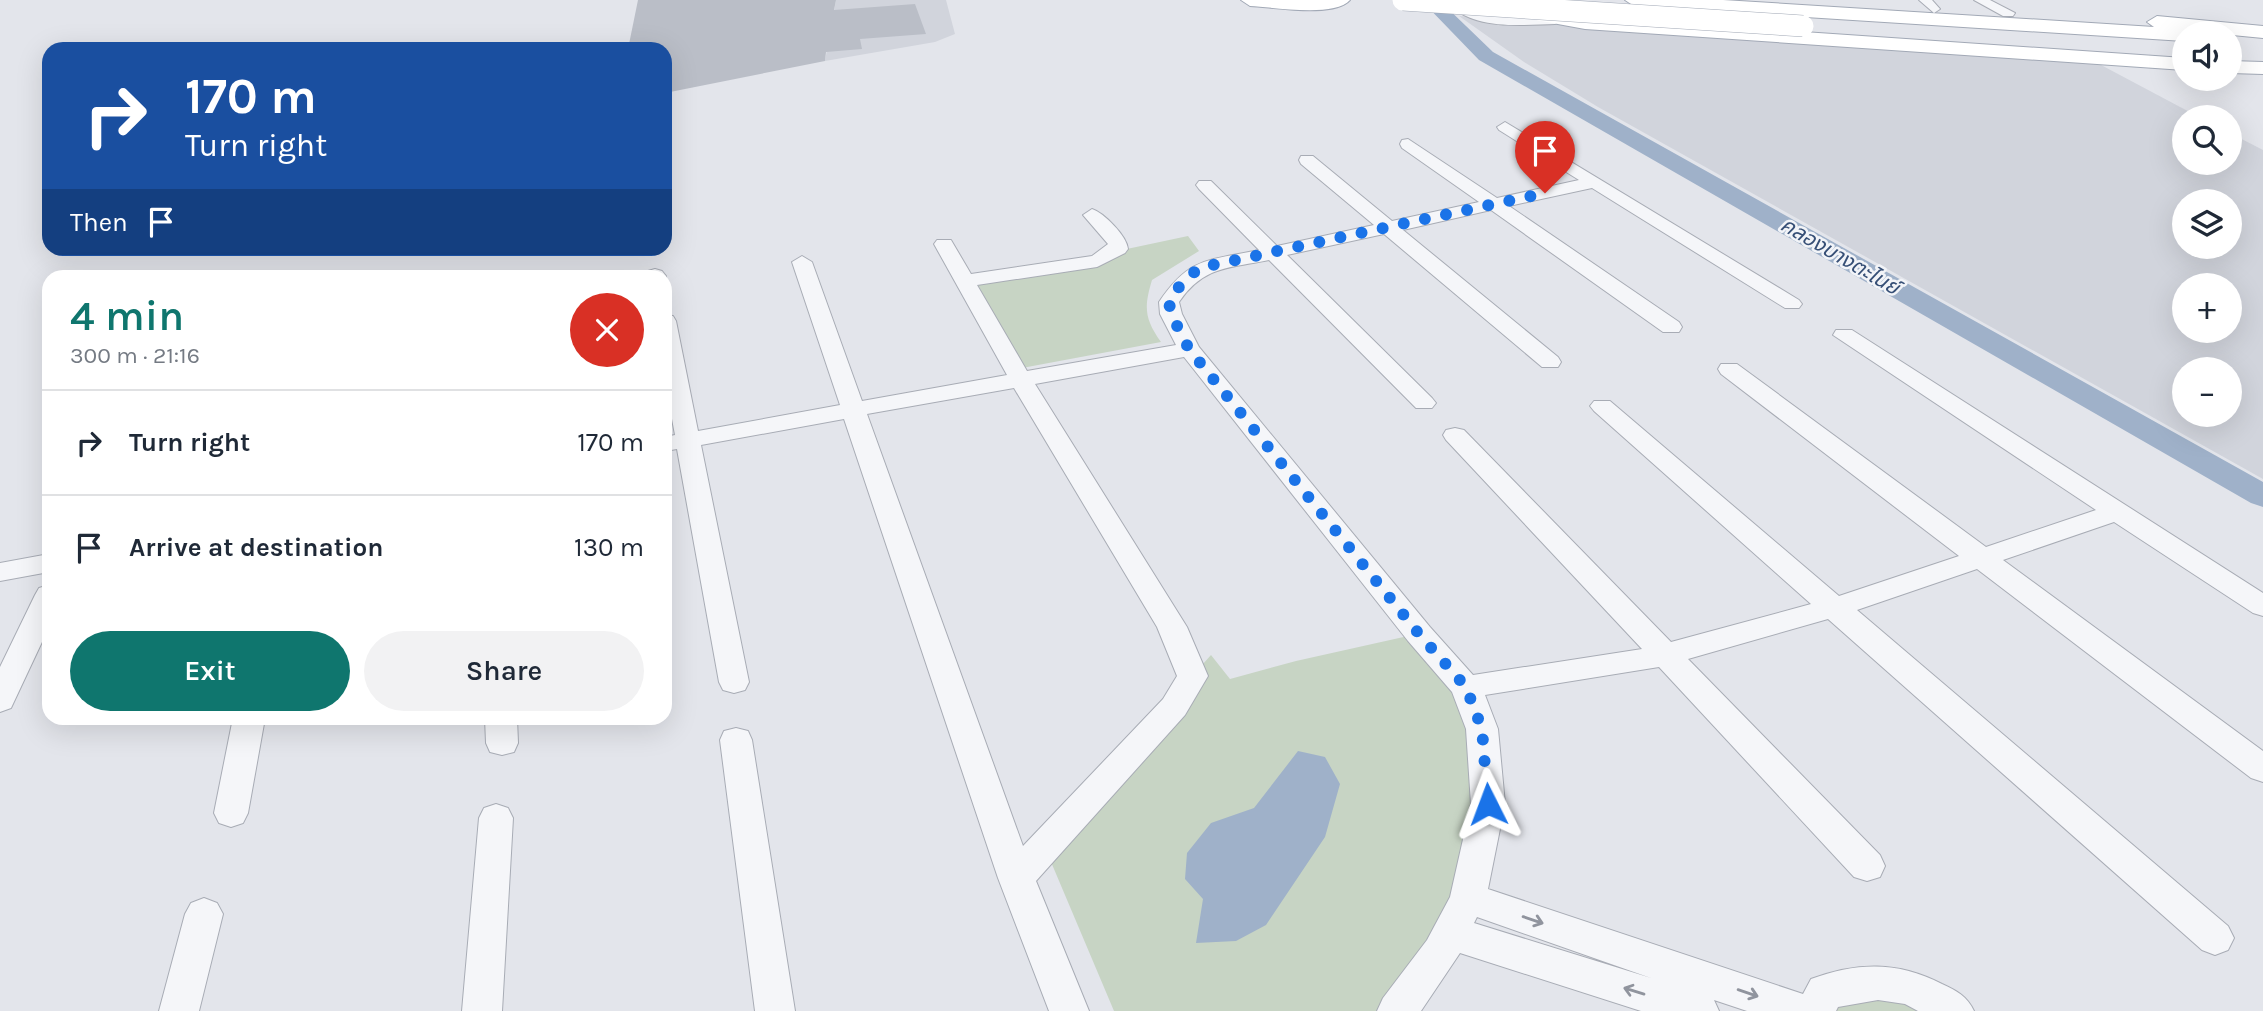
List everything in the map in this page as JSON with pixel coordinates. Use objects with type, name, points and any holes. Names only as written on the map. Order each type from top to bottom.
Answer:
[{"type":"main road","points":[[1250,0],[1325,5],[1341,0]]},
{"type":"main road","points":[[1281,2],[1311,0]]},
{"type":"main road","points":[[1404,0],[1803,26],[2125,54],[2172,62]]},
{"type":"main road","points":[[1521,0],[1543,16],[1585,23],[2125,54],[2172,52]]},
{"type":"main road","points":[[1544,0],[1567,17],[1585,23]]},
{"type":"main road","points":[[1634,0],[1788,5],[2263,32]]},
{"type":"main road","points":[[1788,5],[1929,4],[2172,33]]},
{"type":"main road","points":[[2242,39],[2263,40]]},
{"type":"main road","points":[[2242,56],[2263,57]]},
{"type":"main road","points":[[2242,67],[2263,68]]},
{"type":"street","points":[[1451,0],[1464,12],[1481,16],[1555,20]]},
{"type":"street","points":[[1980,0],[2008,13]]},
{"type":"street","points":[[1505,127],[1792,304]]},
{"type":"street","points":[[1408,144],[1671,327]]},
{"type":"street","points":[[1307,160],[1550,362]]},
{"type":"street","points":[[1397,1011],[1441,952],[1468,898],[1488,804],[1482,729],[1466,687],[1419,634],[1189,349],[1171,314],[1169,302],[1181,284],[1199,268],[1595,182]]},
{"type":"street","points":[[1205,185],[1424,404]]},
{"type":"street","points":[[964,281],[1090,263],[1109,256],[1118,249],[1118,243],[1092,215]]},
{"type":"street","points":[[944,244],[1021,380],[1172,627],[1193,676],[1174,706],[1016,878]]},
{"type":"street","points":[[802,262],[1016,878],[1069,1011]]},
{"type":"street","points":[[1843,335],[2263,606]]},
{"type":"street","points":[[677,442],[1189,349]]},
{"type":"street","points":[[1729,369],[2263,769]]},
{"type":"street","points":[[672,392],[677,442],[734,682]]},
{"type":"street","points":[[1602,406],[2215,938]]},
{"type":"street","points":[[1455,435],[1867,866]]},
{"type":"street","points":[[1466,687],[1664,654],[1833,608],[2118,512]]},
{"type":"street","points":[[0,572],[42,564]]},
{"type":"street","points":[[0,700],[42,610]]},
{"type":"street","points":[[232,813],[249,725]]},
{"type":"street","points":[[736,740],[775,1011]]},
{"type":"street","points":[[482,1011],[496,818]]},
{"type":"street","points":[[1468,898],[1800,1011]]},
{"type":"street","points":[[179,1011],[204,914]]},
{"type":"street","points":[[1451,933],[1699,1011]]},
{"type":"street","points":[[1815,1011],[1825,992],[1854,983],[1888,981],[1925,993],[1954,1011]]},
{"type":"shaded area","points":[[836,0],[946,0],[955,34],[935,42],[825,61]]},
{"type":"shaded area","points":[[1459,16],[2086,57],[2176,105],[2172,105],[2172,175],[2242,175],[2242,139],[2263,150],[2263,479],[1598,107],[1524,62]]},
{"type":"green space","points":[[1188,236],[1199,251],[1152,280],[1149,289],[1147,312],[1151,326],[1161,342],[1022,368],[976,281]]},
{"type":"green space","points":[[1417,634],[1457,680],[1481,801],[1436,942],[1383,1011],[1114,1011],[1043,843],[1211,655],[1230,679]]},
{"type":"green space","points":[[1825,992],[1954,1011],[1815,1011]]},
{"type":"water","points":[[1298,751],[1325,757],[1340,784],[1325,837],[1266,925],[1236,941],[1196,943],[1203,899],[1185,879],[1187,853],[1211,823],[1254,808]]},
{"type":"building","points":[[638,0],[836,0],[834,10],[915,4],[926,34],[860,39],[862,49],[826,52],[825,61],[672,92],[672,42],[629,42]]},
{"type":"waterway","name":"คลองบางตะไนย์","points":[[1429,0],[1486,56],[2263,496]]},
{"type":"route","points":[[1488,804],[1482,729],[1466,687],[1419,634],[1189,349],[1171,314],[1169,302],[1181,284],[1199,268],[1545,193]]}]
